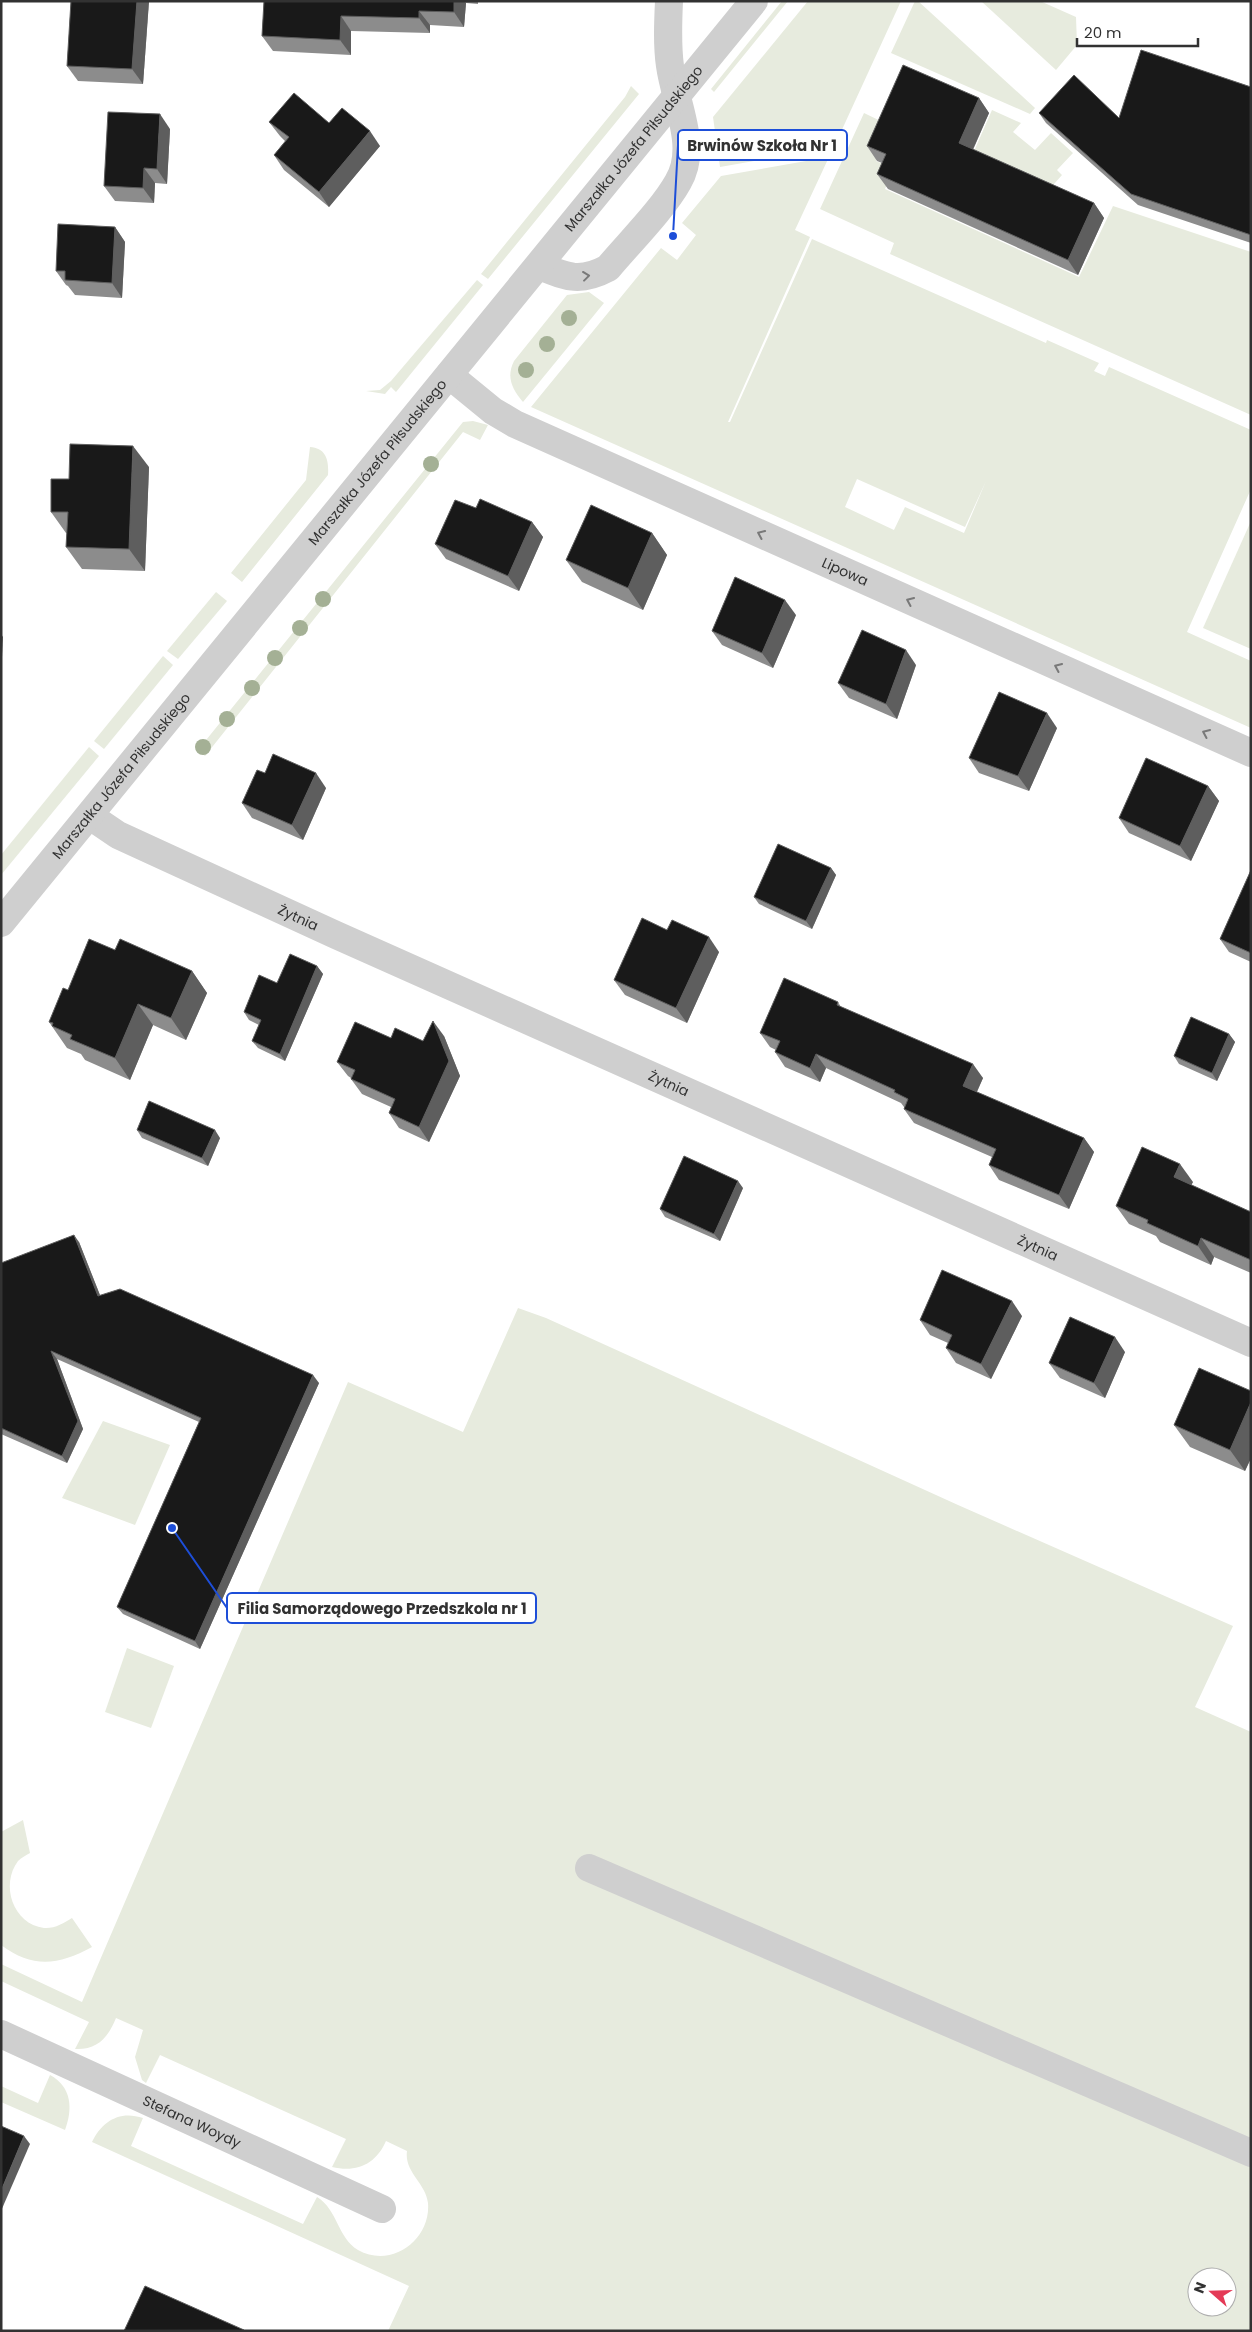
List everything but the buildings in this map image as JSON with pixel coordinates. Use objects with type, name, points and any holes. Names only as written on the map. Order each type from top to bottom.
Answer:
[{"type":"street","points":[[539,266],[569,277],[595,275],[608,268],[678,182],[686,159],[685,136],[676,97],[668,46],[669,1]]},
{"type":"street","name":"Marszałka Józefa Piłsudskiego","points":[[1,923],[754,1]]},
{"type":"street","name":"Lipowa","points":[[449,375],[493,411],[515,424],[1251,753]]},
{"type":"street","name":"Żytnia","points":[[90,816],[118,835],[336,935],[1251,1343]]},
{"type":"street","points":[[589,1868],[1251,2153]]},
{"type":"street","name":"Stefana Woydy","points":[[1,2034],[382,2209]]},
{"type":"shaded area","points":[[782,1],[788,1],[714,92],[711,89]]},
{"type":"shaded area","points":[[808,1],[901,1],[834,147],[720,167],[713,117]]},
{"type":"shaded area","points":[[915,1],[918,1],[1035,108],[1030,114],[891,53]]},
{"type":"shaded area","points":[[981,1],[1040,1],[1076,17],[1077,45],[1056,70]]},
{"type":"shaded area","points":[[631,86],[639,94],[488,279],[481,274],[625,97]]},
{"type":"shaded area","points":[[992,110],[1021,123],[1013,132],[1035,150],[1051,133],[1073,153],[1057,170],[1062,175],[1047,192],[971,158]]},
{"type":"shaded area","points":[[864,113],[891,126],[876,161],[894,169],[885,189],[1079,277],[1113,206],[1251,252],[1251,415],[890,254],[894,243],[820,209]]},
{"type":"shaded area","points":[[829,157],[795,230],[810,237],[728,422],[730,422],[812,239],[1046,343],[1047,340],[1099,363],[1094,371],[1105,376],[1109,367],[1251,430],[1251,489],[1187,632],[1251,661],[1251,728],[531,407],[661,248],[677,260],[696,235],[682,223],[721,176]],"holes":[[[857,479],[965,527],[986,481],[964,533],[905,507],[894,530],[845,507]]]},
{"type":"shaded area","points":[[477,280],[483,285],[396,392],[391,387],[385,394],[366,391],[380,390],[391,381]]},
{"type":"shaded area","points":[[589,292],[604,303],[523,402],[511,383],[510,372],[514,361],[567,295]]},
{"type":"shaded area","points":[[473,421],[488,425],[480,440],[463,432],[205,756],[198,750],[463,422]]},
{"type":"shaded area","points":[[310,447],[323,452],[328,464],[328,475],[242,582],[231,573],[306,480]]},
{"type":"shaded area","points":[[1251,521],[1251,649],[1203,628]]},
{"type":"shaded area","points":[[216,592],[227,601],[178,659],[167,651]]},
{"type":"shaded area","points":[[163,656],[173,665],[104,749],[94,741]]},
{"type":"shaded area","points":[[89,747],[99,756],[1,875],[1,855]]},
{"type":"shaded area","points":[[518,1308],[546,1318],[958,1505],[1233,1626],[1195,1707],[1251,1732],[1251,2331],[388,2331],[409,2286],[92,2142],[101,2128],[113,2119],[127,2115],[143,2118],[131,2146],[303,2224],[317,2197],[324,2202],[334,2216],[341,2231],[351,2245],[371,2255],[384,2256],[396,2253],[416,2239],[423,2228],[427,2216],[428,2203],[423,2189],[409,2165],[407,2151],[386,2141],[377,2156],[365,2165],[350,2169],[332,2167],[346,2139],[160,2055],[146,2083],[142,2080],[135,2057],[143,2030],[116,2018],[105,2037],[96,2045],[75,2049],[89,2022],[1,1981],[1,1964],[82,2002],[348,1382],[463,1432]]},
{"type":"shaded area","points":[[103,1421],[170,1445],[135,1525],[62,1498]]},
{"type":"shaded area","points":[[127,1648],[174,1666],[151,1728],[105,1712]]},
{"type":"shaded area","points":[[23,1820],[30,1853],[18,1861],[13,1871],[10,1881],[10,1892],[13,1902],[17,1911],[24,1919],[33,1925],[44,1928],[55,1927],[72,1918],[92,1947],[68,1958],[46,1962],[35,1961],[13,1953],[1,1945],[1,1832]]},
{"type":"shaded area","points":[[50,2075],[63,2086],[69,2099],[70,2107],[65,2130],[1,2102],[1,2086],[38,2103]]},
{"type":"place","name":"Brwinów Szkoła Nr 1","points":[[673,236]]},
{"type":"place","name":"Filia Samorządowego Przedszkola nr 1","points":[[172,1528]]}]
